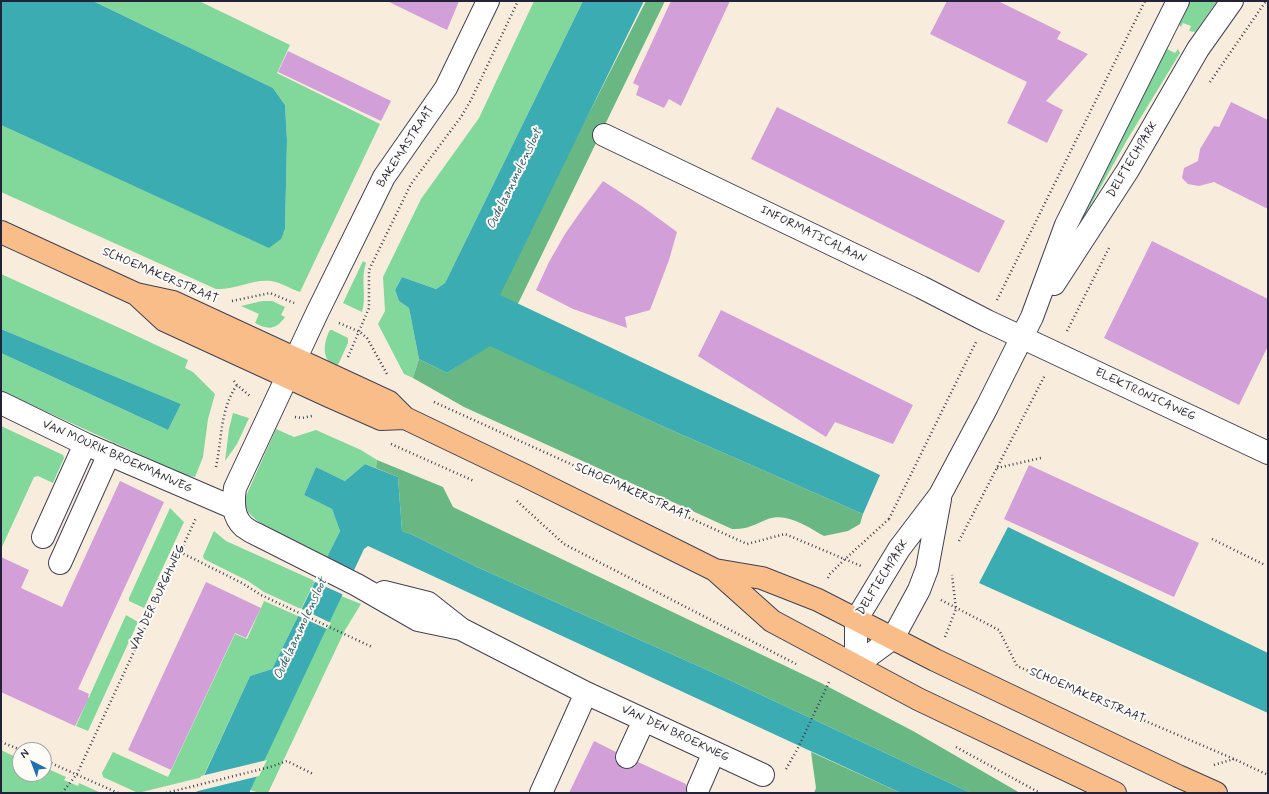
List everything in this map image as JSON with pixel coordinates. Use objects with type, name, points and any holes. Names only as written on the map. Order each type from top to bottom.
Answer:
[{"type":"main road","name":"SCHOEMAKERSTRAAT","points":[[1,232],[136,294],[164,320],[291,368],[338,379],[389,402],[405,418],[715,570],[772,621],[918,699],[1115,793]]},
{"type":"main road","name":"SCHOEMAKERSTRAAT","points":[[291,368],[381,419],[405,418]]},
{"type":"main road","name":"SCHOEMAKERSTRAAT","points":[[715,570],[762,578],[818,600],[935,660],[1216,793]]},
{"type":"street","name":"BAKEMASTRAAT","points":[[291,368],[384,177],[446,88],[488,1]]},
{"type":"street","name":"DELFTECHPARK","points":[[856,665],[856,620],[899,549],[940,495],[1032,317],[1066,225],[1178,1]]},
{"type":"street","name":"DELFTECHPARK","points":[[1032,317],[1128,170],[1198,49],[1232,1]]},
{"type":"street","name":"INFORMATICALAAN","points":[[604,135],[1022,337]]},
{"type":"street","name":"ELEKTRONICAWEG","points":[[1022,337],[1268,453]]},
{"type":"street","points":[[234,508],[235,488],[291,368]]},
{"type":"street","name":"VAN MOURIK BROEKMANWEG","points":[[1,404],[85,444],[234,508]]},
{"type":"street","points":[[43,537],[85,444]]},
{"type":"street","points":[[60,563],[109,454]]},
{"type":"street","name":"DELFTECHPARK","points":[[856,665],[893,638],[919,590],[927,569],[940,495]]},
{"type":"street","name":"VAN DEN BROEKWEG","points":[[234,508],[236,517],[243,527],[279,547],[357,585],[418,620],[461,629],[586,693],[763,775]]},
{"type":"street","points":[[541,793],[586,693]]},
{"type":"street","points":[[627,757],[644,720]]},
{"type":"street","points":[[698,789],[714,752]]},
{"type":"path","points":[[338,379],[360,332],[369,308],[369,270],[411,184],[461,117],[471,100],[518,1]]},
{"type":"path","points":[[889,519],[1145,1]]},
{"type":"path","points":[[1209,83],[1266,1]]},
{"type":"path","points":[[957,544],[1056,354],[1110,246]]},
{"type":"path","name":"SCHOEMAKERSTRAAT","points":[[232,302],[270,293],[360,332],[368,338],[389,377]]},
{"type":"path","name":"VAN DER BURGHWEG","points":[[62,793],[77,774],[214,479],[221,429],[232,393],[237,385]]},
{"type":"path","name":"SCHOEMAKERSTRAAT","points":[[429,400],[747,544],[785,534],[884,576]]},
{"type":"path","points":[[390,444],[478,482]]},
{"type":"path","points":[[996,468],[1041,458]]},
{"type":"path","points":[[514,498],[564,544],[802,667]]},
{"type":"path","points":[[818,600],[830,574],[889,519],[895,516]]},
{"type":"path","points":[[1212,539],[1265,565]]},
{"type":"path","points":[[180,552],[242,583],[261,595],[372,647]]},
{"type":"path","points":[[935,660],[956,609],[952,572]]},
{"type":"path","name":"SCHOEMAKERSTRAAT","points":[[919,590],[999,630],[1017,666],[1268,775]]},
{"type":"path","points":[[788,660],[800,636]]},
{"type":"path","points":[[823,677],[837,683]]},
{"type":"path","points":[[797,750],[830,680]]},
{"type":"path","points":[[1,742],[12,746]]},
{"type":"path","points":[[950,743],[1040,793]]},
{"type":"path","points":[[166,793],[270,767],[287,761],[313,774]]},
{"type":"path","points":[[52,763],[118,793]]},
{"type":"green space","points":[[93,1],[199,1],[290,45],[277,73],[380,124],[300,292],[271,281],[216,289],[1,192],[1,125],[268,247],[284,232],[287,140],[285,105],[273,88]]},
{"type":"green space","points":[[534,1],[583,1],[445,283],[436,289],[402,277],[395,290],[399,301],[409,308],[419,359],[413,378],[404,374],[378,324],[385,311],[383,277],[421,199],[479,118]]},
{"type":"green space","points":[[646,1],[665,1],[512,316],[495,298]]},
{"type":"green space","points":[[1188,1],[1217,1],[1195,32],[1189,31],[1191,26],[1183,23],[1181,27],[1177,22]]},
{"type":"green space","points":[[1165,45],[1169,46],[1167,49],[1175,53],[1178,49],[1180,53],[1127,140],[1072,238]]},
{"type":"green space","points":[[363,261],[366,263],[364,269],[364,300],[362,312],[343,303]]},
{"type":"green space","points":[[1,274],[188,360],[185,368],[193,372],[215,394],[208,419],[203,457],[195,477],[185,475],[1,391],[1,353],[168,430],[181,404],[1,329]]},
{"type":"green space","points":[[262,301],[272,301],[285,307],[281,315],[285,317],[272,328],[264,327],[255,323],[259,314],[241,306]]},
{"type":"green space","points":[[330,330],[348,338],[348,343],[337,367],[328,361],[325,351],[326,340]]},
{"type":"green space","points":[[490,345],[662,426],[863,514],[860,524],[848,531],[824,536],[804,525],[783,517],[768,519],[746,528],[732,529],[464,407],[413,378],[419,359],[447,373]]},
{"type":"green space","points":[[233,413],[249,418],[237,444],[225,461],[229,429]]},
{"type":"green space","points":[[1,426],[63,455],[64,458],[53,483],[38,476],[34,477],[1,549]]},
{"type":"green space","points":[[276,429],[294,437],[316,430],[361,450],[377,460],[376,468],[365,464],[345,481],[316,467],[304,495],[332,509],[340,531],[327,558],[278,535],[256,520],[248,512],[246,506],[246,496]]},
{"type":"green space","points":[[377,460],[443,487],[453,507],[821,683],[913,731],[1020,793],[971,793],[725,678],[477,567],[402,531],[398,477],[376,468]]},
{"type":"green space","points":[[170,508],[184,522],[144,608],[129,601],[129,598]]},
{"type":"green space","points":[[214,531],[226,541],[315,581],[301,609],[264,592],[248,581],[204,559],[203,556]]},
{"type":"green space","points":[[341,596],[361,604],[345,630],[268,793],[260,793],[250,790]]},
{"type":"green space","points":[[264,601],[298,616],[272,669],[250,676],[203,777],[138,793],[103,777],[102,773],[113,752],[168,777],[235,634],[247,639]]},
{"type":"green space","points":[[126,615],[138,622],[88,731],[76,726]]},
{"type":"green space","points":[[1,750],[12,755],[12,782],[52,782],[52,771],[66,777],[64,780],[78,786],[79,783],[101,793],[1,793]]},
{"type":"green space","points":[[811,752],[901,793],[814,793],[816,788]]},
{"type":"water","points":[[1,1],[93,1],[273,88],[285,105],[287,140],[285,229],[281,239],[269,248],[1,125]]},
{"type":"water","name":"Oudelaanmolensloot","points":[[583,1],[644,1],[500,295],[880,475],[863,514],[662,426],[490,346],[447,373],[419,359],[409,308],[399,301],[395,290],[402,277],[436,289],[445,283]]},
{"type":"water","points":[[1,329],[181,404],[168,430],[1,353]]},
{"type":"water","name":"Oudelaanmolensloot","points":[[365,464],[398,477],[402,531],[477,567],[725,678],[971,793],[901,793],[368,546],[364,549],[249,793],[196,793],[250,676],[272,669],[340,531],[332,509],[304,495],[316,467],[345,481]]},
{"type":"water","points":[[1008,527],[1268,653],[1268,713],[979,583]]},
{"type":"pier","points":[[325,557],[356,571],[344,595],[313,581]]},
{"type":"pier","points":[[300,608],[331,623],[327,629],[296,615]]},
{"type":"pier","points":[[267,760],[259,776],[194,792],[201,776]]},
{"type":"building","points":[[387,1],[459,1],[447,30]]},
{"type":"building","points":[[671,1],[730,1],[681,106],[669,99],[664,108],[636,95],[639,86],[633,83]]},
{"type":"building","points":[[947,1],[998,1],[1061,32],[1057,39],[1088,54],[1046,101],[1063,110],[1047,143],[1007,123],[1027,82],[930,34]]},
{"type":"building","points":[[288,51],[391,101],[381,121],[278,72]]},
{"type":"building","points":[[1231,102],[1268,120],[1268,209],[1214,182],[1199,186],[1188,184],[1182,178],[1184,168],[1198,161],[1200,149],[1214,126],[1219,127]]},
{"type":"building","points":[[777,107],[1005,221],[979,273],[751,159]]},
{"type":"building","points":[[603,181],[643,207],[677,232],[669,260],[650,310],[625,317],[627,328],[573,309],[536,290],[549,262],[565,234]]},
{"type":"building","points":[[1152,241],[1268,299],[1268,346],[1239,405],[1104,338]]},
{"type":"building","points":[[721,310],[913,405],[893,444],[835,422],[826,437],[698,356]]},
{"type":"building","points":[[1029,465],[1199,543],[1174,597],[1004,519]]},
{"type":"building","points":[[120,481],[164,502],[78,689],[89,694],[89,698],[75,726],[1,692],[1,557],[29,570],[21,588],[62,607]]},
{"type":"building","points":[[206,582],[261,608],[246,638],[235,633],[171,770],[128,750]]},
{"type":"building","points":[[594,741],[616,752],[615,759],[621,768],[629,769],[635,767],[638,762],[686,784],[687,793],[569,793]]}]
